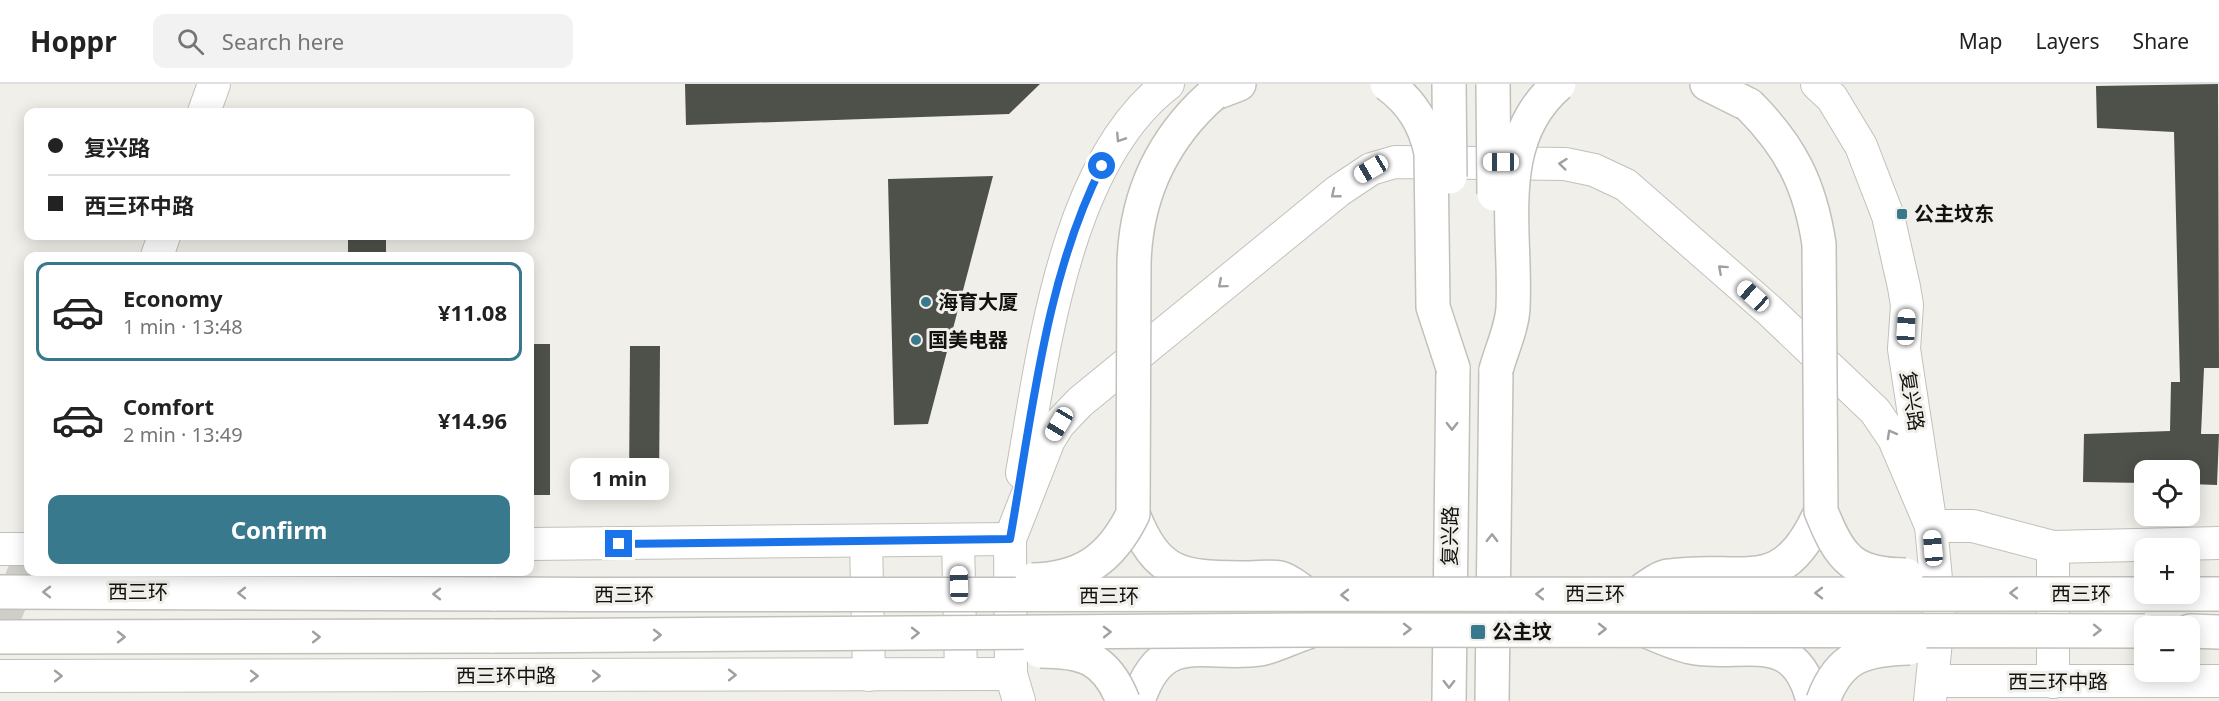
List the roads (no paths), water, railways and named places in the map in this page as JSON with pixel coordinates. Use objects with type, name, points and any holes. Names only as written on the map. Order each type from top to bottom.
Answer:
[{"type":"highway","points":[[1387,84],[1410,104],[1427,134],[1431,153],[1433,307],[1453,368]]},
{"type":"highway","name":"复兴路","points":[[1449,84],[1453,368],[1449,701]]},
{"type":"highway","points":[[1492,701],[1496,370],[1493,84]]},
{"type":"highway","points":[[1496,370],[1513,311],[1513,178],[1517,149],[1524,125],[1539,103],[1559,84]]},
{"type":"highway","points":[[1636,594],[1667,576],[1761,574],[1777,568],[1796,553],[1811,534],[1821,511],[1818,244],[1815,219],[1803,178],[1781,140],[1738,94],[1707,84]]},
{"type":"highway","points":[[1225,87],[1184,122],[1169,142],[1147,183],[1141,204],[1134,263],[1133,514],[1142,538],[1156,555],[1178,572],[1193,577],[1282,578],[1308,595]]},
{"type":"highway","points":[[1821,511],[1839,547],[1864,571],[1880,575],[1916,575],[1954,593]]},
{"type":"highway","points":[[963,597],[988,581],[1050,579],[1067,577],[1080,571],[1103,557],[1122,537],[1133,514]]},
{"type":"highway","name":"西三环","points":[[0,592],[963,597],[2219,594]]},
{"type":"highway","points":[[1640,629],[1692,648],[1769,649],[1781,655],[1802,674],[1813,701]]},
{"type":"highway","name":"西三环","points":[[0,637],[1640,629],[2134,631]]},
{"type":"highway","points":[[1823,701],[1828,687],[1843,667],[1861,654],[1878,649],[1913,647],[1950,629]]},
{"type":"highway","points":[[1138,701],[1152,672],[1166,657],[1180,650],[1260,649],[1313,630]]},
{"type":"highway","points":[[2200,632],[2219,632]]},
{"type":"highway","points":[[965,633],[995,651],[1067,651],[1084,654],[1108,674],[1122,701]]},
{"type":"street","points":[[205,108],[214,84]]},
{"type":"street","points":[[1014,692],[1010,539],[1040,370],[1066,252],[1102,166],[1137,113],[1168,84]]},
{"type":"street","name":"复兴路","points":[[1817,84],[1832,99],[1861,146],[1888,216],[1907,304],[1904,349],[1931,526],[1939,611],[1930,694]]},
{"type":"street","points":[[1010,539],[1049,440],[1070,411],[1346,184],[1371,169],[1395,162],[1554,163],[1579,166],[1613,177],[1626,185],[1770,311],[1875,411],[1894,439],[1931,526],[1972,526],[2053,547],[2219,543]]},
{"type":"street","points":[[534,544],[1010,539]]},
{"type":"street","points":[[958,540],[961,674]]},
{"type":"street","points":[[866,542],[869,675]]},
{"type":"street","points":[[2053,547],[2054,682]]},
{"type":"street","points":[[0,549],[24,549]]},
{"type":"street","name":"西三环中路","points":[[0,676],[961,674],[1014,692]]},
{"type":"street","name":"西三环中路","points":[[1930,694],[2054,682],[2219,681]]},
{"type":"tunnel","points":[[0,629],[24,571]]},
{"type":"place","name":"公主坟东","points":[[1902,214]]},
{"type":"place","name":"海育大厦","points":[[926,302]]},
{"type":"place","name":"国美电器","points":[[916,340]]},
{"type":"place","name":"公主坟","points":[[1478,632]]}]
